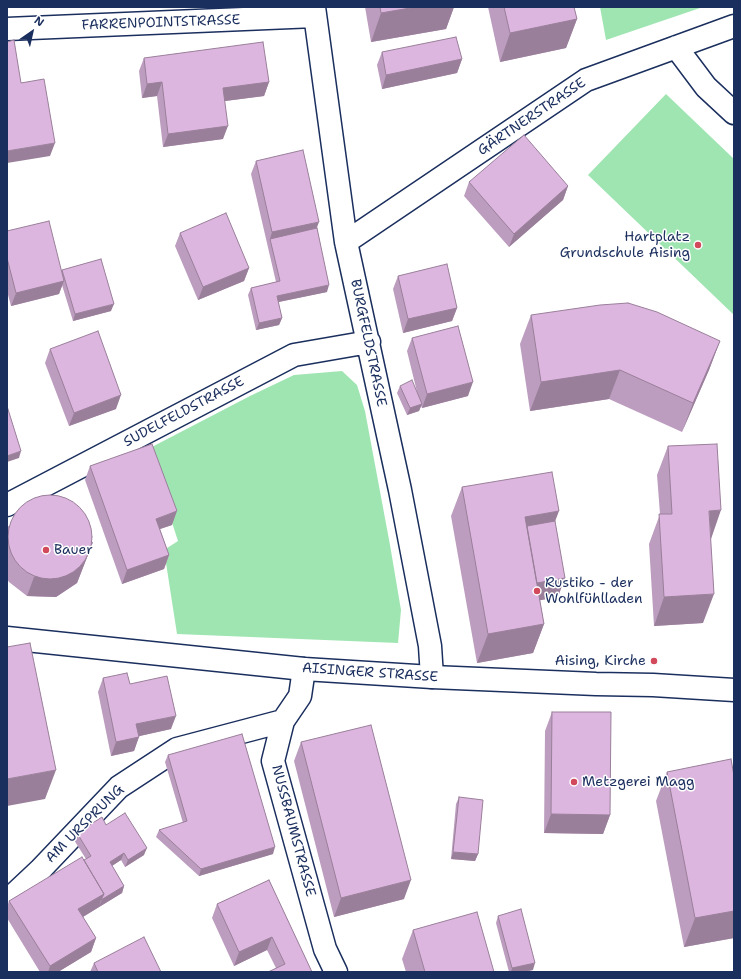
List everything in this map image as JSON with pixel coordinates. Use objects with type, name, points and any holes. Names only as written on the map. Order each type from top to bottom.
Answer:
[{"type":"street","name":"FARRENPOINTSTRASSE","points":[[7,29],[315,12]]},
{"type":"street","name":"BURGFELDSTRASSE","points":[[315,12],[346,242],[400,490],[430,646],[432,677]]},
{"type":"street","name":"GÄRTNERSTRASSE","points":[[346,242],[586,80],[734,26]]},
{"type":"street","points":[[676,47],[706,87],[734,113]]},
{"type":"street","name":"SUDELFELDSTRASSE","points":[[7,505],[294,355],[368,342]]},
{"type":"street","name":"AISINGER STRASSE","points":[[7,638],[304,669],[432,677],[653,685],[734,690]]},
{"type":"street","name":"NUSSBAUMSTRASSE","points":[[304,669],[300,696],[283,721],[273,761],[325,949],[336,972]]},
{"type":"street","name":"AM URSPRUNG","points":[[7,902],[40,870],[119,787],[131,778],[176,749],[283,721]]},
{"type":"green space","points":[[600,7],[703,7],[606,40]]},
{"type":"green space","name":"Hartplatz Grundschule Aising","points":[[666,94],[734,159],[734,315],[588,175]]},
{"type":"green space","points":[[342,371],[357,385],[365,411],[401,610],[398,643],[177,634],[164,550],[178,541],[148,449],[294,375]]},
{"type":"building","points":[[380,7],[416,7],[381,13]]},
{"type":"building","points":[[504,7],[574,7],[577,19],[510,33]]},
{"type":"building","points":[[456,37],[462,59],[386,75],[382,52]]},
{"type":"building","points":[[14,40],[21,83],[44,79],[55,143],[7,151],[7,42]]},
{"type":"building","points":[[263,42],[269,82],[223,88],[228,126],[168,134],[162,82],[147,84],[144,58]]},
{"type":"building","points":[[524,135],[568,186],[514,234],[469,182]]},
{"type":"building","points":[[303,150],[319,222],[272,232],[256,161]]},
{"type":"building","points":[[226,213],[249,268],[203,287],[180,233]]},
{"type":"building","points":[[49,221],[64,281],[16,293],[7,258],[7,231]]},
{"type":"building","points":[[317,228],[329,285],[277,296],[282,318],[259,323],[251,288],[280,281],[270,239]]},
{"type":"building","points":[[101,259],[114,304],[75,314],[62,270]]},
{"type":"building","points":[[447,264],[457,308],[408,319],[398,276]]},
{"type":"building","points":[[628,303],[657,312],[720,341],[693,403],[620,370],[541,382],[531,315],[600,305]]},
{"type":"building","points":[[458,326],[473,382],[427,394],[412,338]]},
{"type":"building","points":[[98,331],[121,395],[74,413],[50,349]]},
{"type":"building","points":[[412,380],[422,404],[410,408],[400,386]]},
{"type":"building","points":[[7,406],[21,451],[7,456]]},
{"type":"building","points":[[152,444],[177,511],[156,519],[169,555],[127,570],[90,466]]},
{"type":"building","points":[[717,444],[721,510],[709,511],[714,594],[664,597],[659,514],[672,514],[668,446]]},
{"type":"building","points":[[552,472],[559,511],[525,517],[544,624],[488,634],[462,487]]},
{"type":"building","name":"Bauer","points":[[50,495],[66,498],[80,507],[89,521],[92,537],[89,553],[80,567],[66,576],[50,579],[34,576],[20,567],[11,553],[8,537],[11,521],[20,507],[34,498]]},
{"type":"building","points":[[555,521],[565,578],[537,583],[527,526]]},
{"type":"building","points":[[30,643],[56,770],[7,779],[7,647]]},
{"type":"building","points":[[127,673],[130,684],[167,676],[176,716],[136,724],[139,737],[116,742],[103,678]]},
{"type":"building","name":"Metzgerei Magg","points":[[552,712],[611,712],[610,815],[551,814]]},
{"type":"building","points":[[371,725],[411,880],[341,898],[301,742]]},
{"type":"building","points":[[242,734],[275,847],[201,869],[159,830],[187,821],[168,755]]},
{"type":"building","points":[[731,759],[734,776],[734,911],[695,918],[667,772]]},
{"type":"building","points":[[459,797],[483,800],[478,854],[453,852]]},
{"type":"building","points":[[125,813],[147,848],[128,860],[124,853],[110,862],[124,886],[101,900],[104,894],[84,860],[91,856],[77,833],[102,817],[106,825]]},
{"type":"building","points":[[82,857],[104,894],[78,909],[96,938],[50,966],[9,901]]},
{"type":"building","points":[[269,880],[312,972],[268,972],[285,964],[272,937],[239,952],[217,904]]},
{"type":"building","points":[[521,909],[535,963],[512,968],[498,916]]},
{"type":"building","points":[[477,912],[494,972],[425,972],[413,930]]},
{"type":"building","points":[[144,937],[161,972],[98,972],[94,963]]},
{"type":"place","name":"Hartplatz Grundschule Aising","points":[[698,245]]},
{"type":"place","name":"Bauer","points":[[46,550]]},
{"type":"place","name":"Rustiko - der Wohlfühlladen","points":[[537,591]]},
{"type":"place","name":"Aising, Kirche","points":[[654,661]]},
{"type":"place","name":"Metzgerei Magg","points":[[574,782]]}]
